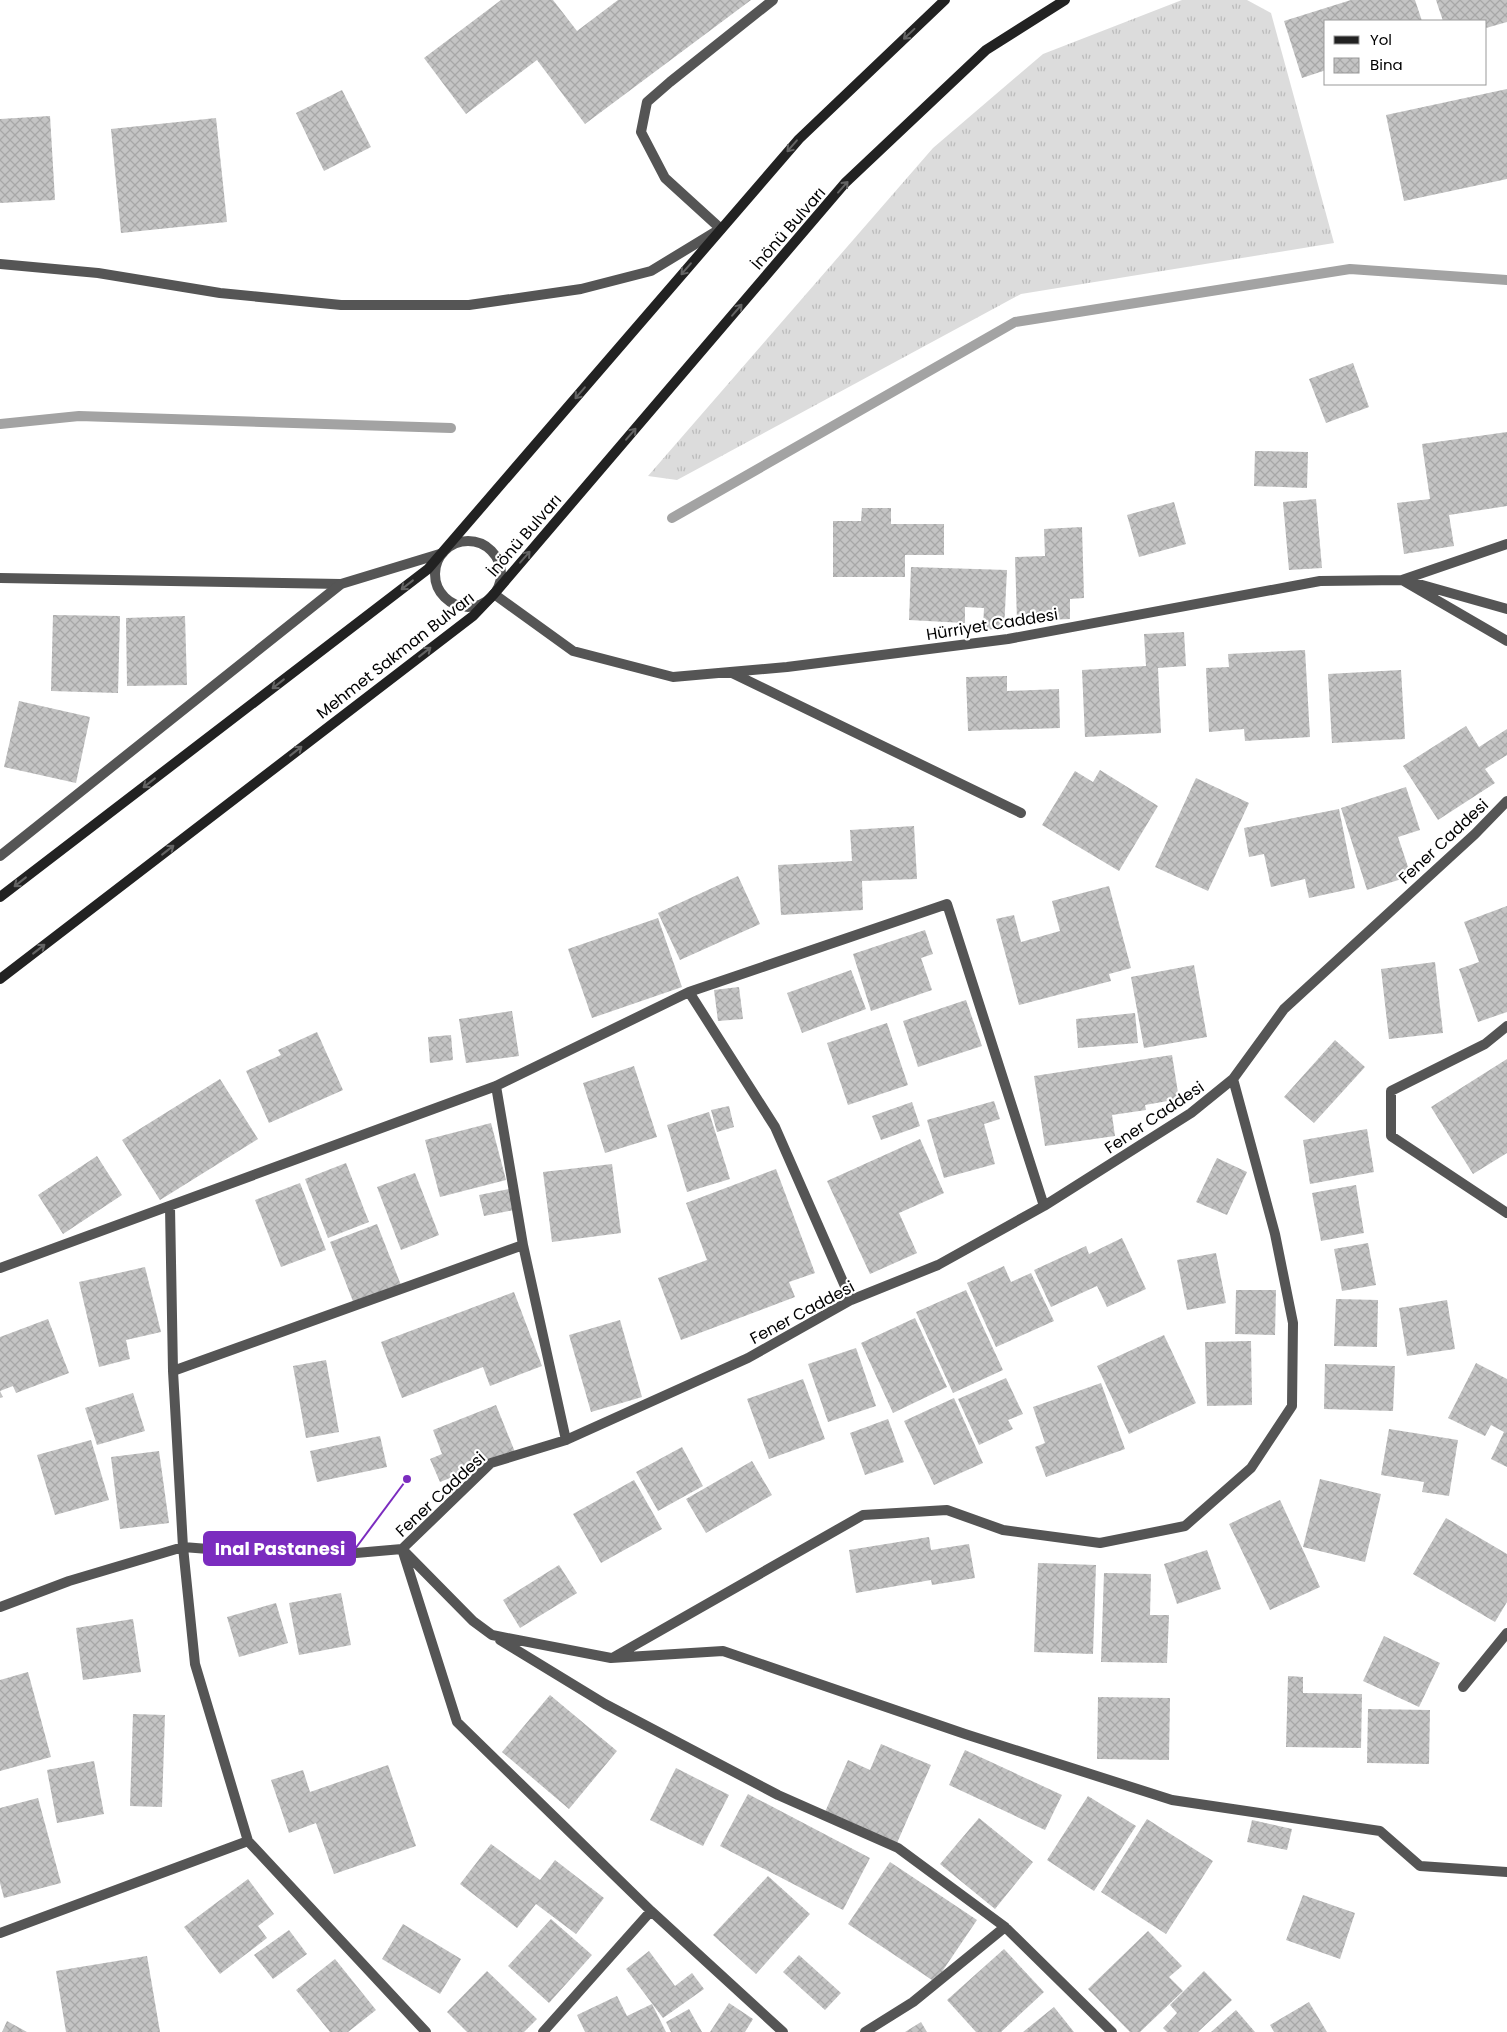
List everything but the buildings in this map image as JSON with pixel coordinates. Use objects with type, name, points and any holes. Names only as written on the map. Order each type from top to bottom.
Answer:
[{"type":"main road","points":[[0,897],[428,569],[798,138],[945,0]]},
{"type":"main road","name":"İnönü Bulvarı","points":[[494,594],[845,183],[986,50],[1065,0]]},
{"type":"main road","name":"Mehmet Sakman Bulvarı","points":[[0,979],[473,616],[494,594]]},
{"type":"street","points":[[0,264],[98,273],[220,293],[341,306],[469,306],[581,289],[651,271],[721,229],[665,178],[641,132],[647,102],[772,0]]},
{"type":"street","name":"İnönü Bulvarı","points":[[341,584],[443,553],[452,545],[462,542],[473,542],[484,545],[493,552],[498,562],[501,573],[499,584],[494,594]]},
{"type":"street","name":"Hürriyet Caddesi","points":[[494,594],[572,651],[673,677],[787,667],[1008,639],[1320,581],[1402,580],[1507,544]]},
{"type":"street","name":"Mehmet Sakman Bulvarı","points":[[443,553],[438,561],[435,577],[440,591],[447,599],[456,604],[472,606],[486,601],[494,594]]},
{"type":"street","points":[[0,578],[341,584]]},
{"type":"street","points":[[1402,580],[1507,609]]},
{"type":"street","points":[[1402,580],[1507,641]]},
{"type":"street","points":[[0,856],[341,584]]},
{"type":"street","points":[[729,672],[1021,813]]},
{"type":"street","name":"Fener Caddesi","points":[[0,1607],[69,1581],[182,1548],[310,1557],[402,1549],[492,1463],[566,1440],[748,1358],[851,1300],[938,1265],[1044,1206],[1191,1113],[1233,1079],[1284,1009],[1475,834],[1507,801]]},
{"type":"street","points":[[0,1268],[496,1086],[689,992],[947,904],[1044,1206]]},
{"type":"street","points":[[689,992],[775,1127],[851,1300]]},
{"type":"street","points":[[1507,1026],[1485,1044],[1390,1091],[1390,1136],[1507,1213]]},
{"type":"street","points":[[611,1658],[863,1515],[947,1510],[1003,1530],[1100,1543],[1185,1526],[1251,1468],[1292,1406],[1293,1323],[1275,1234],[1233,1079]]},
{"type":"street","points":[[496,1086],[523,1245],[566,1440]]},
{"type":"street","points":[[170,1207],[173,1371],[182,1548],[196,1664],[248,1841],[426,2032]]},
{"type":"street","points":[[173,1371],[523,1245]]},
{"type":"street","points":[[402,1549],[473,1621],[492,1635],[605,1704],[769,1790],[898,1848],[1005,1927],[1112,2032]]},
{"type":"street","points":[[402,1549],[457,1722],[651,1911],[783,2032]]},
{"type":"street","points":[[1463,1687],[1507,1633]]},
{"type":"street","points":[[492,1635],[611,1658],[723,1651],[965,1734],[1172,1800],[1380,1831],[1420,1866],[1507,1872]]},
{"type":"street","points":[[0,1934],[248,1841]]},
{"type":"street","points":[[543,2032],[651,1911]]},
{"type":"street","points":[[865,2032],[913,2002],[1005,1927]]},
{"type":"green space","points":[[1182,0],[1247,0],[1271,13],[1334,243],[1021,294],[677,480],[648,476],[933,148],[1043,54]]},
{"type":"waterway","points":[[672,518],[1015,322],[1350,269],[1507,280]]},
{"type":"waterway","points":[[0,424],[79,416],[451,428]]},
{"type":"place","name":"Inal Pastanesi","points":[[407,1479]]}]
